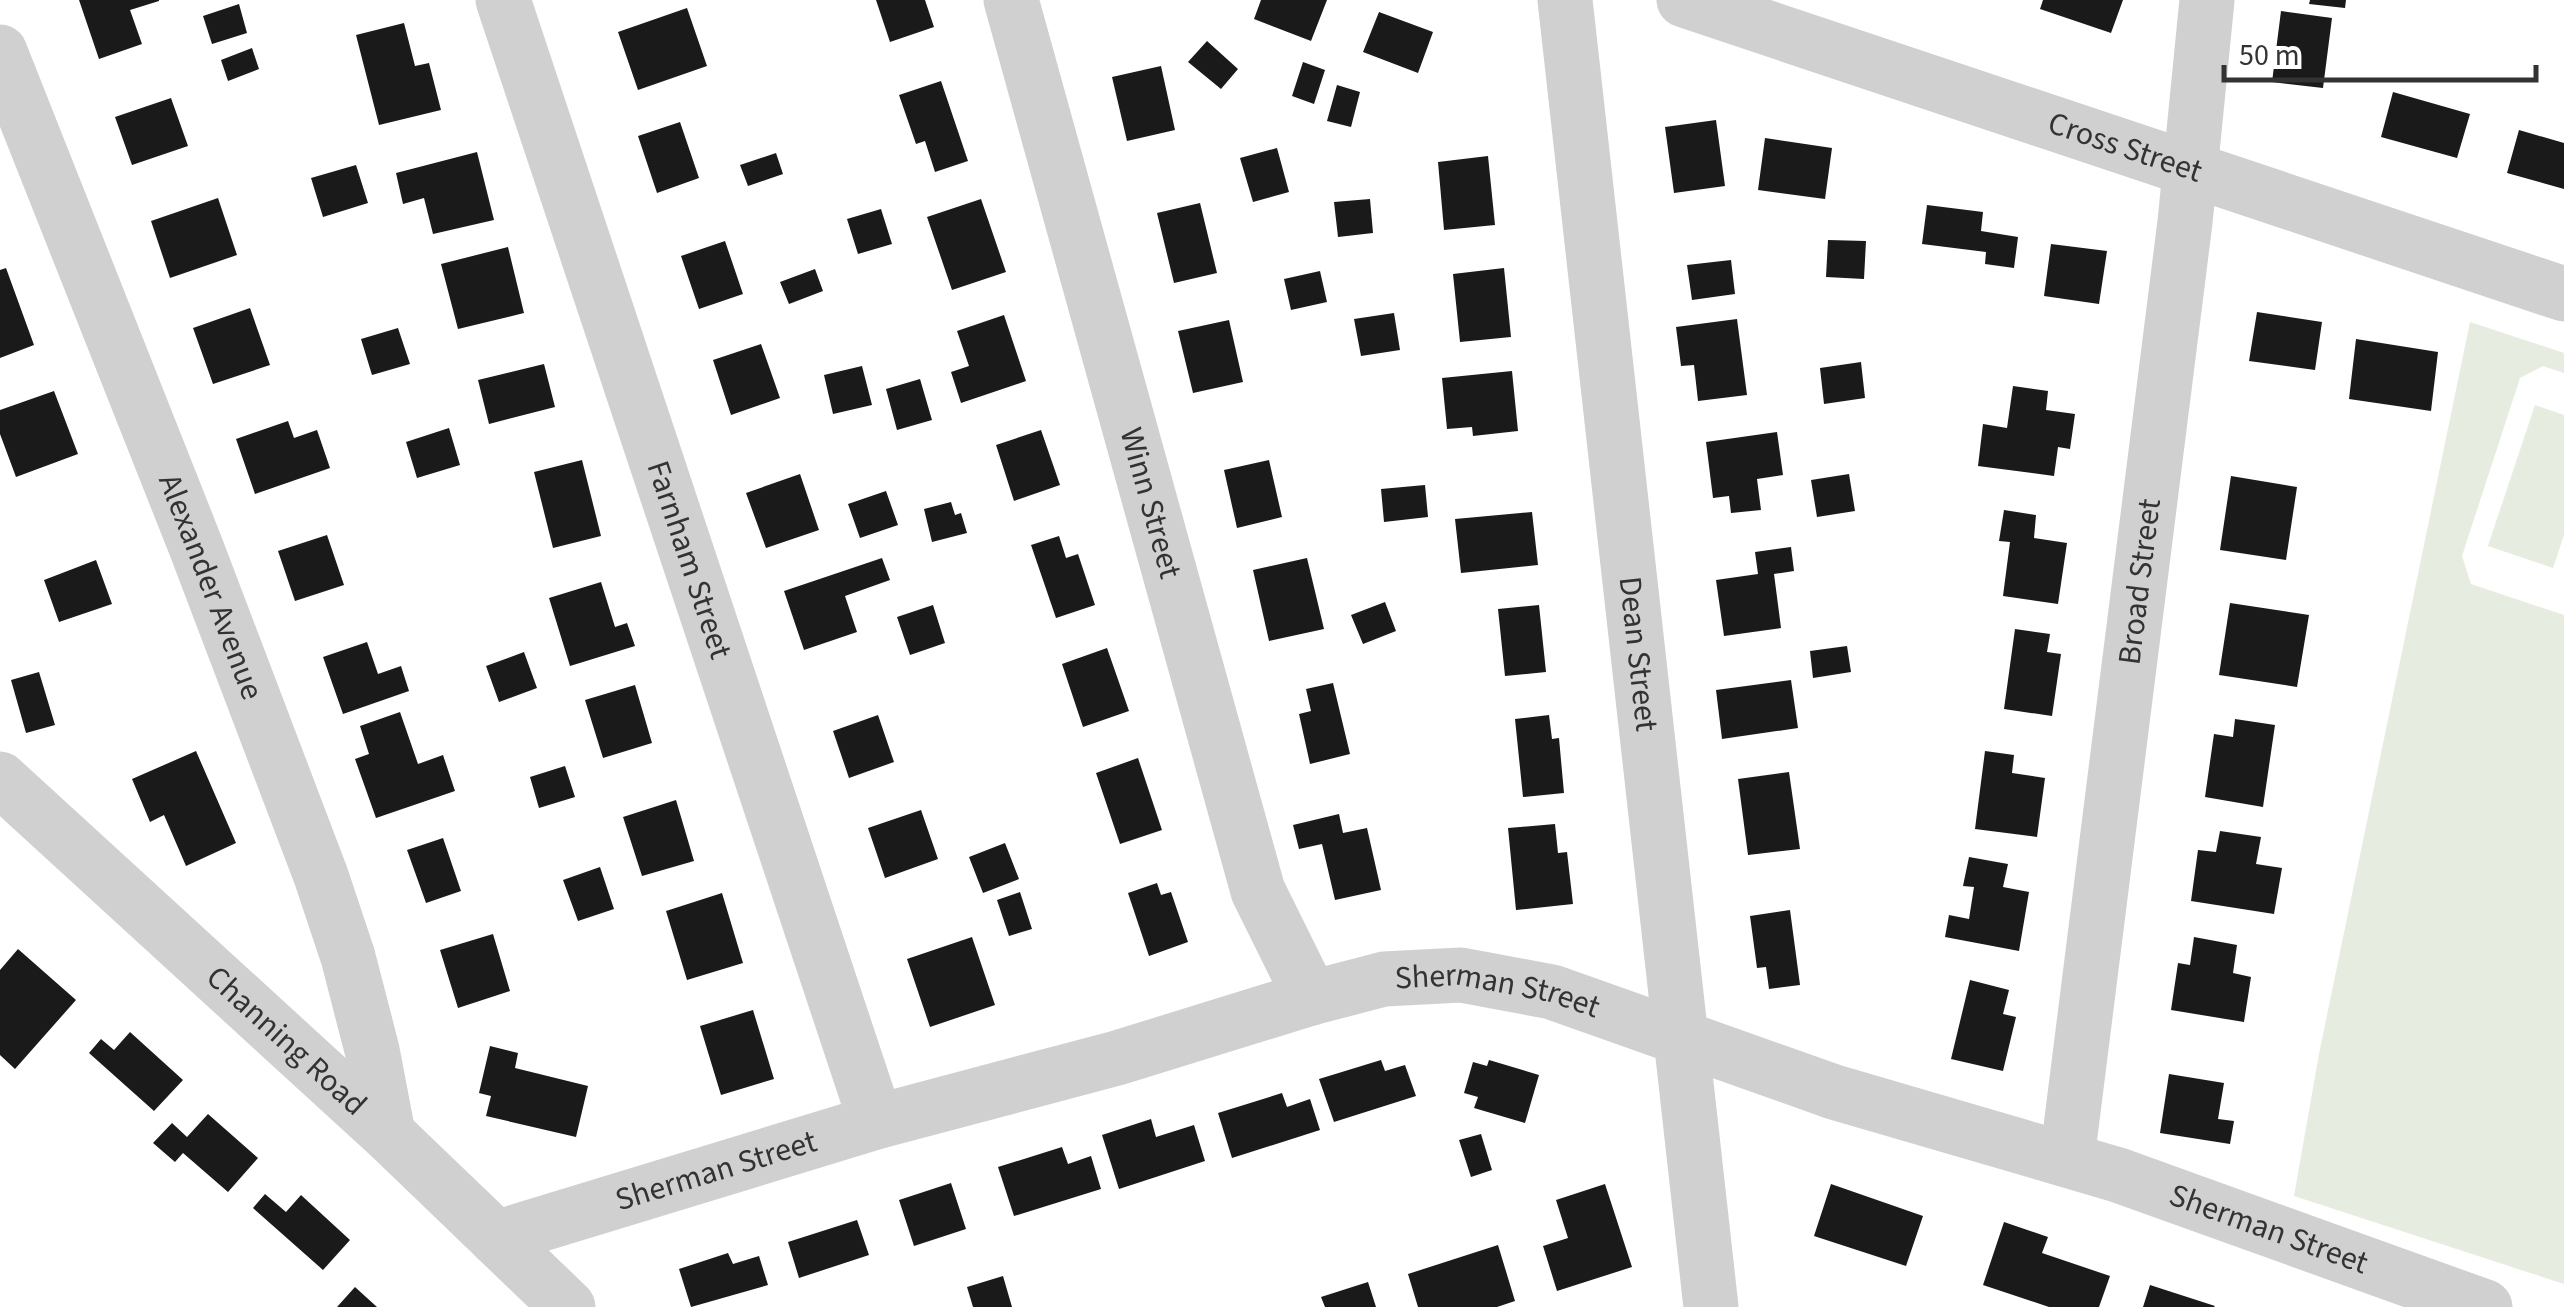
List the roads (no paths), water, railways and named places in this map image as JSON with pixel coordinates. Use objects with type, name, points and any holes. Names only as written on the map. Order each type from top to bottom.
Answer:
[{"type":"street","name":"Farnham Street","points":[[504,0],[876,1122]]},
{"type":"street","name":"Winn Street","points":[[1011,0],[1258,891],[1311,998]]},
{"type":"street","name":"Dean Street","points":[[1565,0],[1711,1307]]},
{"type":"street","name":"Cross Street","points":[[1684,0],[2564,294]]},
{"type":"street","name":"Broad Street","points":[[2067,1160],[2191,172],[2207,0]]},
{"type":"street","name":"Alexander Avenue","points":[[0,52],[322,876],[372,1050],[388,1134]]},
{"type":"street","name":"Channing Road","points":[[0,779],[388,1134],[568,1307]]},
{"type":"street","name":"Sherman Street","points":[[496,1238],[876,1122],[1118,1058],[1311,998],[1384,979],[1462,975],[1552,992],[1834,1092],[2067,1160],[2486,1307]]}]
